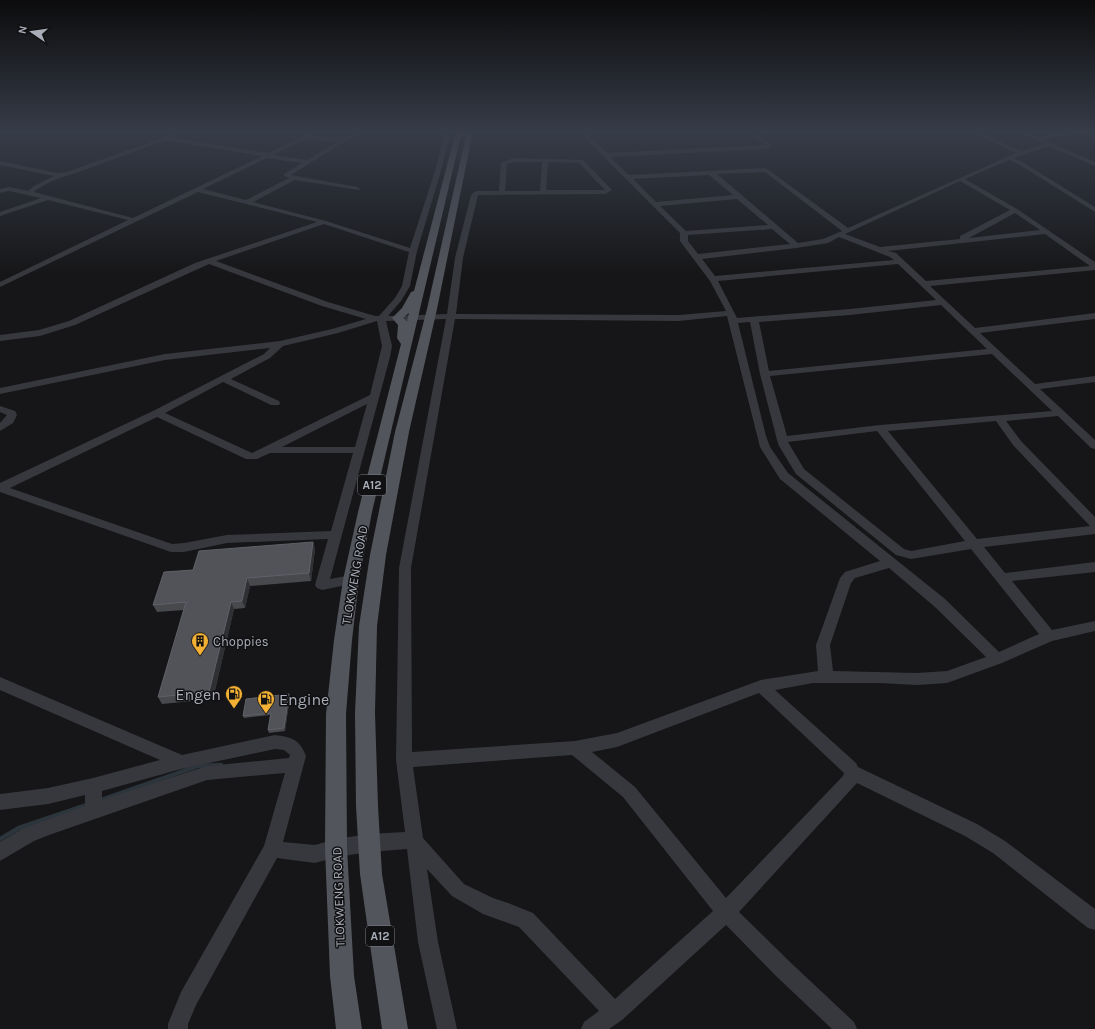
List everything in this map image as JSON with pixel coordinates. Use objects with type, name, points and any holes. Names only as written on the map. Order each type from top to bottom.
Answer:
[{"type":"main road","name":"TLOKWENG ROAD","points":[[349,1029],[342,976],[336,848],[336,714],[351,580],[367,504],[447,179]]},
{"type":"main road","name":"TLOKWENG ROAD","points":[[395,1029],[371,874],[365,713],[368,626],[378,555],[402,432],[430,316],[459,179]]},
{"type":"main road","points":[[407,345],[403,338],[403,324],[397,318],[406,310],[419,289]]},
{"type":"street","points":[[29,193],[36,186],[52,179]]},
{"type":"street","points":[[0,285],[217,179]]},
{"type":"street","points":[[247,202],[292,179]]},
{"type":"street","points":[[300,179],[357,189]]},
{"type":"street","points":[[378,319],[404,291],[413,250],[435,179]]},
{"type":"street","points":[[502,192],[503,179]]},
{"type":"street","points":[[544,179],[544,192]]},
{"type":"street","points":[[447,1029],[428,942],[413,840],[404,760],[405,568],[455,295],[459,258],[474,195],[479,192],[605,192],[609,190],[598,179]]},
{"type":"street","points":[[630,179],[684,233],[684,241],[721,291],[732,317],[761,436],[765,447],[784,476],[940,603],[997,658]]},
{"type":"street","points":[[718,179],[796,246]]},
{"type":"street","points":[[778,179],[844,233],[890,253],[1095,446]]},
{"type":"street","points":[[696,257],[796,246],[825,241],[960,179],[1014,210],[1094,266]]},
{"type":"street","points":[[1046,179],[1095,210]]},
{"type":"street","points":[[0,191],[9,189],[29,193],[134,220]]},
{"type":"street","points":[[196,189],[324,222],[413,250]]},
{"type":"street","points":[[654,204],[738,197]]},
{"type":"street","points":[[0,214],[48,198]]},
{"type":"street","points":[[959,241],[1014,210]]},
{"type":"street","points":[[0,338],[40,333],[72,323],[208,261],[324,222]]},
{"type":"street","points":[[684,233],[773,227]]},
{"type":"street","points":[[881,250],[1046,232]]},
{"type":"street","points":[[208,261],[325,304],[378,319]]},
{"type":"street","points":[[713,279],[899,262]]},
{"type":"street","points":[[923,284],[1094,266]]},
{"type":"street","points":[[0,391],[165,357],[280,344],[378,319],[430,316],[732,317],[754,320],[842,313],[942,302]]},
{"type":"street","points":[[972,331],[1095,316]]},
{"type":"street","points":[[351,580],[322,585],[334,535],[375,396],[387,346],[378,319]]},
{"type":"street","points":[[754,320],[765,374],[784,446],[800,470],[900,552],[911,555],[974,544],[1095,530]]},
{"type":"street","points":[[0,488],[157,413],[267,356],[280,344]]},
{"type":"street","points":[[765,374],[994,351]]},
{"type":"street","points":[[222,378],[275,403]]},
{"type":"street","points":[[1032,387],[1095,379]]},
{"type":"street","points":[[157,413],[246,456],[256,456],[375,396]]},
{"type":"street","points":[[0,409],[11,413],[12,415],[9,421],[0,428]]},
{"type":"street","points":[[782,440],[880,428],[1060,413]]},
{"type":"street","points":[[999,418],[1017,443],[1095,524]]},
{"type":"street","points":[[880,428],[1049,636]]},
{"type":"street","points":[[269,450],[360,450]]},
{"type":"street","points":[[0,488],[171,548],[181,548],[211,540],[334,535]]},
{"type":"street","points":[[826,677],[823,645],[845,581],[850,575],[890,563]]},
{"type":"street","points":[[1001,578],[1095,567]]},
{"type":"street","points":[[404,760],[575,748],[618,740],[761,686],[813,677],[879,677],[917,679],[947,677],[1049,636],[1093,628]]},
{"type":"street","points":[[0,683],[181,762]]},
{"type":"street","points":[[761,686],[850,768],[852,772],[971,830],[999,847],[1095,921]]},
{"type":"street","points":[[0,802],[48,796],[93,786],[181,762],[275,742],[288,744],[294,747],[298,756],[272,849],[188,999],[178,1024],[178,1029]]},
{"type":"street","points":[[575,748],[629,792],[726,912],[783,969],[848,1029]]},
{"type":"street","points":[[0,852],[28,835],[94,810],[206,773],[296,765]]},
{"type":"street","points":[[591,1029],[615,1013],[726,912],[850,780],[852,772]]},
{"type":"street","points":[[93,786],[94,810]]},
{"type":"street","points":[[272,849],[315,854],[336,848],[369,842],[413,840]]},
{"type":"street","points":[[413,840],[458,890],[490,907],[508,912],[526,920],[615,1013]]},
{"type":"building","name":"Choppies","points":[[313,542],[309,573],[247,578],[242,601],[231,602],[209,692],[158,697],[186,602],[153,605],[164,572],[193,570],[199,551]]},
{"type":"building","name":"Engine","points":[[289,694],[284,728],[268,730],[271,713],[243,716],[246,699]]},
{"type":"waterway","points":[[98,801],[198,766],[221,765]]},
{"type":"waterway","points":[[0,839],[19,828],[87,805]]},
{"type":"place","name":"Choppies","points":[[200,656]]},
{"type":"place","name":"Engen","points":[[234,709]]},
{"type":"place","name":"Engine","points":[[266,714]]}]
